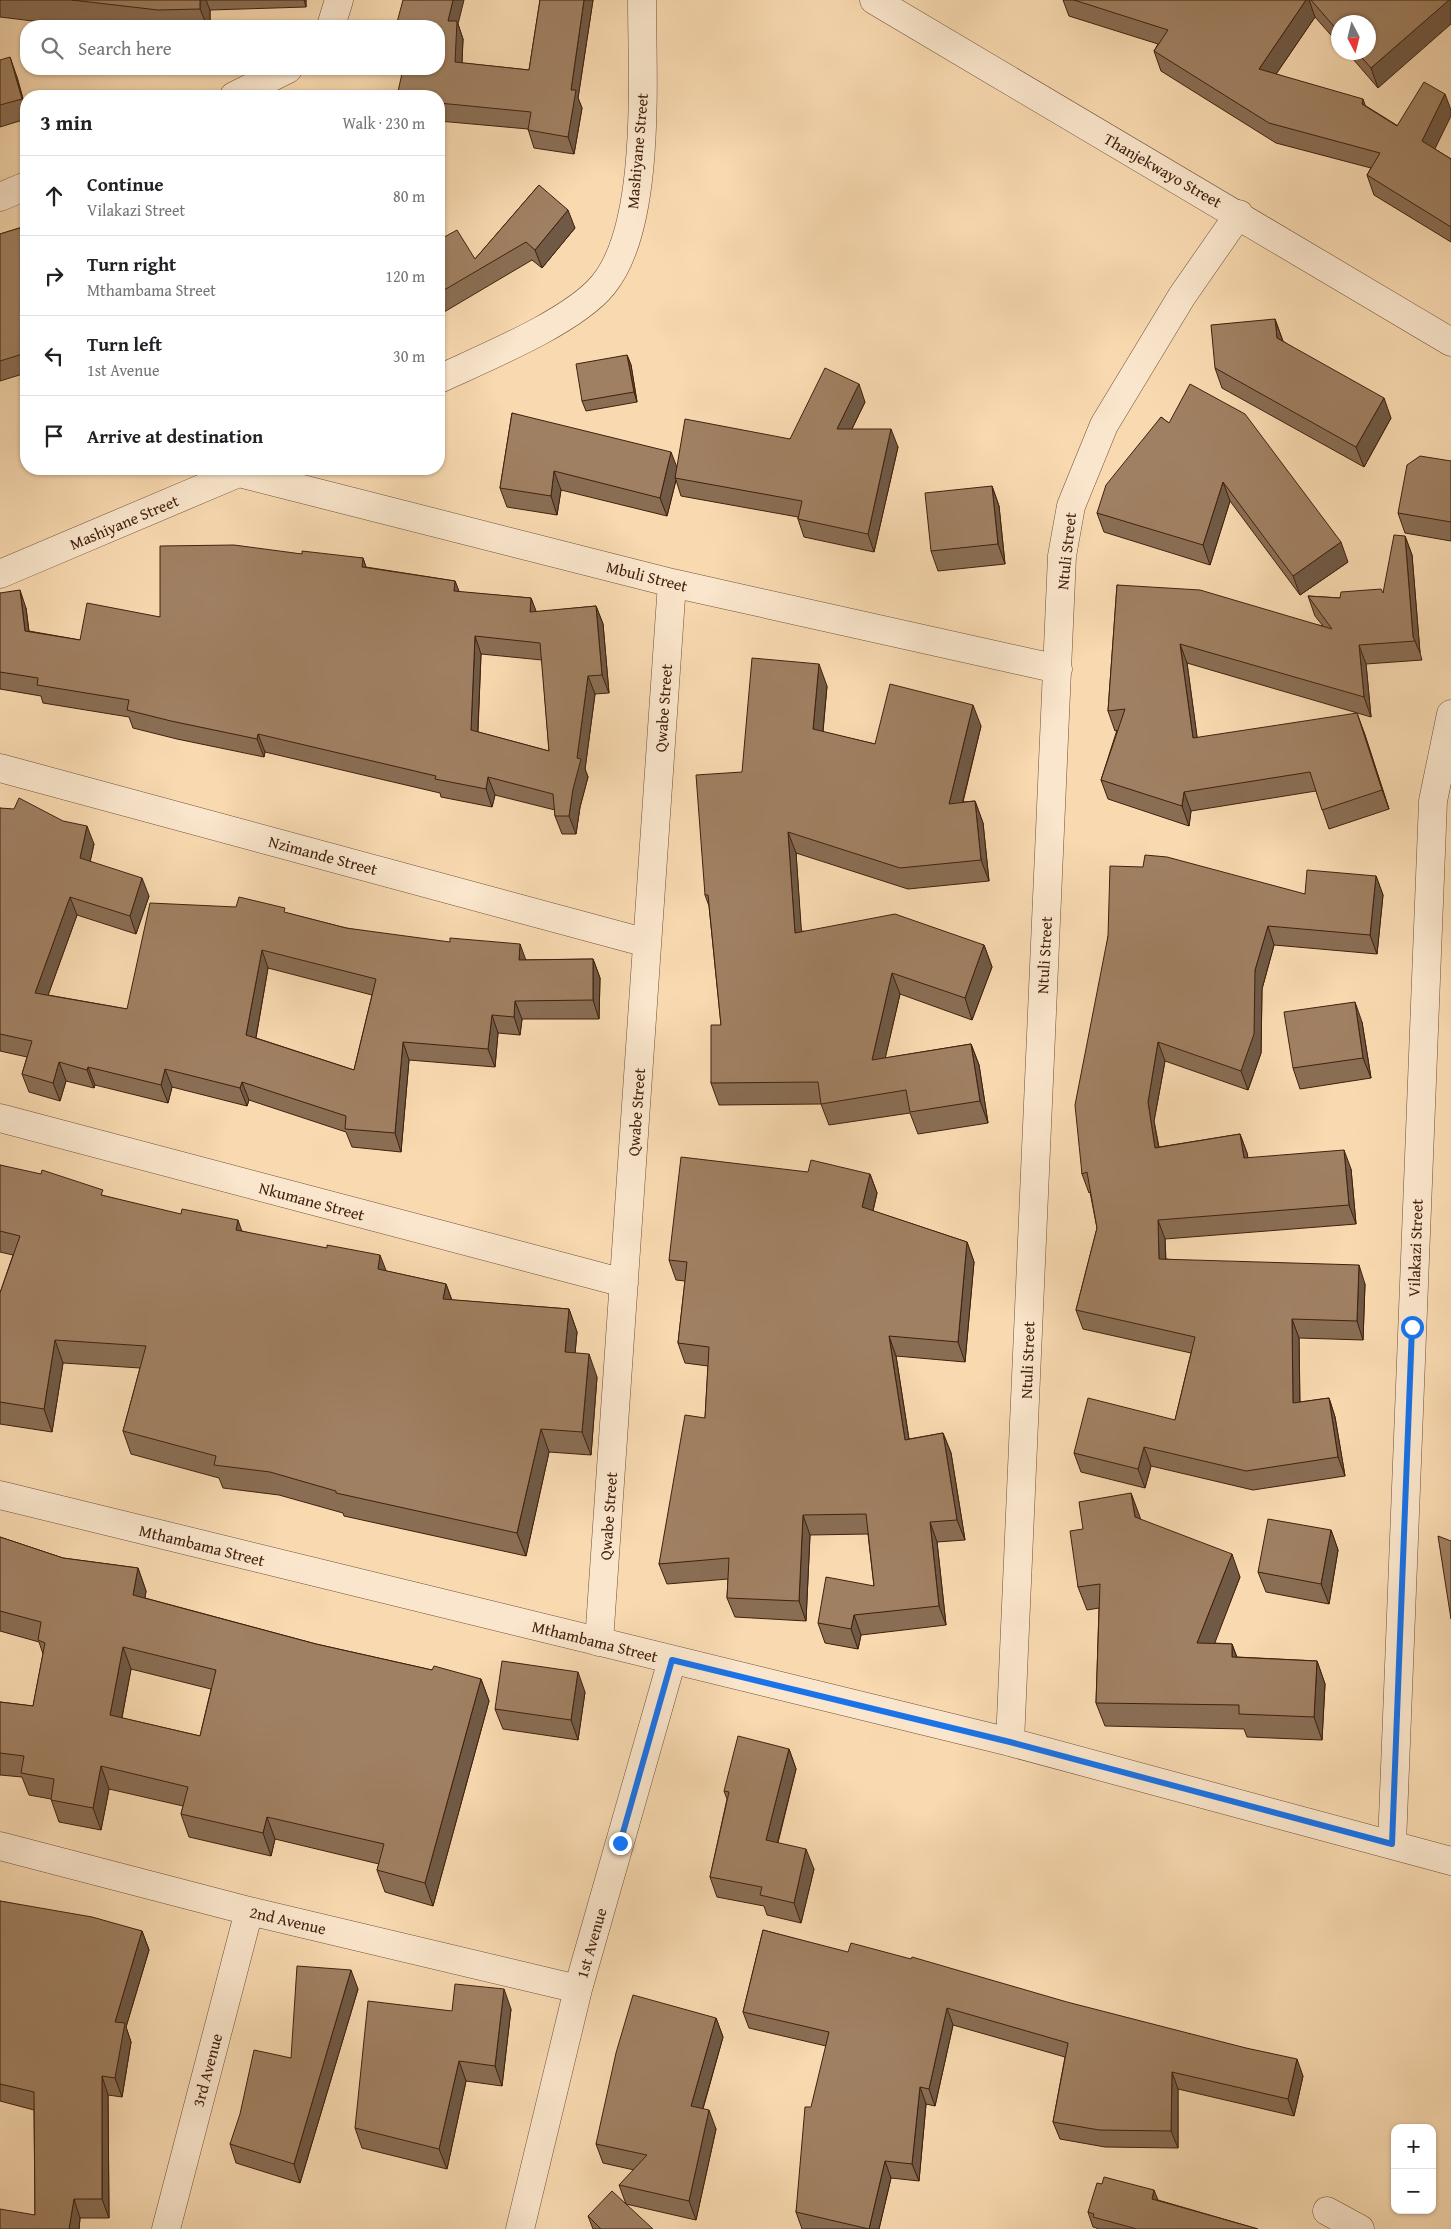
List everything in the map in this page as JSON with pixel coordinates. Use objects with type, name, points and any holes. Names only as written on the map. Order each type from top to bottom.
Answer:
[{"type":"street","points":[[333,20],[339,0]]},
{"type":"street","name":"Mashiyane Street","points":[[445,376],[514,343],[577,309],[603,286],[620,259],[630,229],[637,191],[642,107],[642,0]]},
{"type":"street","name":"Thanjekwayo Street","points":[[874,0],[1238,214],[1451,342]]},
{"type":"street","points":[[246,90],[276,75]]},
{"type":"street","points":[[0,197],[20,189]]},
{"type":"street","name":"Ntuli Street","points":[[1010,1742],[1062,556],[1070,506],[1104,424],[1182,296],[1238,214]]},
{"type":"street","name":"Mashiyane Street","points":[[0,574],[235,475]]},
{"type":"street","name":"Mbuli Street","points":[[259,475],[672,583],[1058,670]]},
{"type":"street","name":"Qwabe Street","points":[[598,1642],[672,583]]},
{"type":"street","name":"Vilakazi Street","points":[[1392,1844],[1432,801],[1451,714]]},
{"type":"street","name":"Nzimande Street","points":[[0,768],[647,943]]},
{"type":"street","name":"Nkumane Street","points":[[0,1118],[624,1283]]},
{"type":"street","name":"Mthambama Street","points":[[0,1495],[1010,1742],[1451,1860]]},
{"type":"street","name":"1st Avenue","points":[[520,2229],[578,1989],[672,1660]]},
{"type":"street","name":"2nd Avenue","points":[[0,1846],[249,1911],[578,1989]]},
{"type":"street","name":"3rd Avenue","points":[[166,2229],[249,1911]]},
{"type":"street","points":[[1327,2211],[1360,2229]]},
{"type":"building","points":[[72,0],[200,0],[200,9],[158,10]]},
{"type":"building","points":[[403,0],[453,0],[448,21],[457,21],[455,62],[529,70],[540,0],[584,0],[571,90],[576,90],[568,137],[528,130],[531,112],[445,104],[445,90],[398,90],[402,75],[445,75],[445,20],[398,20]]},
{"type":"building","points":[[1074,0],[1306,0],[1259,69],[1363,99],[1362,104],[1397,126],[1424,82],[1445,94],[1422,141],[1451,159],[1451,227],[1367,175],[1380,153],[1269,123],[1154,51],[1168,30]]},
{"type":"building","points":[[1311,0],[1449,0],[1371,68],[1364,60],[1376,60],[1376,15],[1331,15],[1331,23]]},
{"type":"building","points":[[10,57],[20,92],[20,100],[0,105],[0,60]]},
{"type":"building","points":[[539,185],[568,210],[535,250],[526,242],[445,289],[445,237],[457,230],[475,259]]},
{"type":"building","points":[[20,228],[20,355],[0,361],[0,234]]},
{"type":"building","points":[[1275,319],[1277,338],[1384,398],[1356,447],[1215,368],[1211,325]]},
{"type":"building","points":[[627,355],[634,392],[582,401],[576,364]]},
{"type":"building","points":[[825,368],[859,384],[837,429],[891,429],[868,534],[798,519],[802,501],[675,478],[685,419],[790,439]]},
{"type":"building","points":[[1190,384],[1245,414],[1341,542],[1293,576],[1223,482],[1203,545],[1097,513],[1106,485],[1161,417],[1169,423]]},
{"type":"building","points":[[512,413],[671,452],[660,498],[554,471],[551,496],[500,488]]},
{"type":"building","points":[[1420,456],[1451,461],[1451,522],[1398,513],[1407,465]]},
{"type":"building","points":[[992,486],[998,544],[931,551],[925,493]]},
{"type":"building","points":[[1394,535],[1405,536],[1413,637],[1415,641],[1359,645],[1364,697],[1180,644],[1193,738],[1357,713],[1382,790],[1322,810],[1310,772],[1184,792],[1182,806],[1101,780],[1125,709],[1108,711],[1117,585],[1200,590],[1332,629],[1308,596],[1340,598],[1341,592],[1381,589],[1383,593]]},
{"type":"building","points":[[234,545],[302,554],[302,551],[363,558],[362,567],[455,581],[454,591],[531,598],[530,612],[596,606],[602,675],[588,676],[577,758],[581,759],[573,789],[569,816],[555,816],[553,794],[488,777],[486,789],[435,779],[436,776],[258,734],[257,739],[171,721],[127,710],[129,700],[37,685],[38,678],[0,672],[0,593],[20,590],[25,631],[80,640],[87,603],[160,617],[160,546]],"holes":[[[475,636],[540,643],[549,751],[471,730]]]},
{"type":"building","points":[[752,658],[819,664],[813,729],[875,744],[890,684],[973,705],[949,804],[975,801],[981,860],[900,868],[788,832],[795,933],[895,914],[984,945],[965,998],[892,973],[872,1060],[971,1044],[980,1101],[910,1112],[906,1090],[821,1104],[818,1082],[711,1083],[711,1025],[721,1025],[708,895],[705,895],[696,775],[742,772]]},
{"type":"building","points":[[19,798],[63,821],[87,826],[80,858],[142,878],[130,916],[70,897],[35,993],[127,1009],[150,903],[236,907],[239,897],[285,908],[284,912],[346,928],[450,942],[450,938],[520,944],[519,960],[593,959],[593,1000],[515,1001],[514,1017],[492,1015],[488,1049],[403,1042],[395,1133],[345,1129],[346,1116],[242,1082],[240,1088],[165,1069],[161,1085],[88,1067],[87,1070],[59,1062],[53,1083],[22,1074],[32,1041],[0,1034],[0,808],[14,809]],"holes":[[[262,950],[376,979],[354,1070],[246,1035]]]},
{"type":"building","points":[[1145,855],[1167,857],[1305,894],[1307,870],[1376,876],[1370,935],[1268,926],[1255,970],[1254,1034],[1241,1071],[1158,1042],[1148,1102],[1155,1148],[1240,1134],[1244,1158],[1344,1150],[1349,1205],[1158,1220],[1159,1259],[1359,1265],[1357,1321],[1292,1319],[1293,1403],[1329,1398],[1338,1457],[1246,1471],[1144,1447],[1138,1469],[1074,1453],[1088,1398],[1175,1420],[1195,1337],[1076,1310],[1097,1228],[1087,1172],[1082,1174],[1075,1105],[1108,936],[1110,866],[1143,867]]},
{"type":"building","points":[[1355,1002],[1363,1058],[1293,1068],[1284,1012]]},
{"type":"building","points":[[681,1157],[808,1172],[811,1160],[870,1174],[862,1207],[967,1242],[958,1342],[889,1336],[905,1440],[943,1433],[957,1520],[930,1522],[939,1606],[854,1615],[851,1629],[818,1623],[826,1577],[874,1586],[866,1514],[803,1515],[799,1601],[727,1598],[729,1558],[659,1564],[685,1415],[705,1418],[709,1347],[678,1343],[687,1262],[669,1260]]},
{"type":"building","points":[[0,1165],[41,1174],[42,1170],[103,1190],[101,1195],[181,1214],[182,1209],[238,1220],[236,1230],[327,1248],[327,1245],[380,1255],[378,1269],[446,1284],[443,1299],[569,1309],[565,1352],[589,1354],[582,1432],[541,1429],[517,1533],[336,1493],[336,1491],[270,1472],[214,1465],[216,1456],[123,1431],[146,1346],[55,1340],[44,1409],[0,1402],[0,1293],[20,1236],[0,1231]]},
{"type":"building","points":[[1131,1493],[1135,1517],[1232,1554],[1197,1643],[1232,1644],[1232,1657],[1317,1661],[1314,1717],[1239,1714],[1239,1705],[1096,1703],[1100,1584],[1078,1587],[1070,1531],[1083,1529],[1079,1502]]},
{"type":"building","points":[[1268,1519],[1331,1530],[1321,1584],[1258,1572]]},
{"type":"building","points":[[1438,1536],[1451,1541],[1451,1619]]},
{"type":"building","points":[[0,1537],[63,1558],[138,1568],[133,1595],[316,1644],[432,1670],[434,1666],[481,1679],[425,1883],[377,1870],[384,1844],[267,1817],[263,1833],[181,1814],[188,1787],[101,1766],[93,1808],[51,1800],[54,1779],[21,1773],[24,1756],[0,1753],[0,1702],[33,1706],[45,1643],[38,1640],[41,1622],[0,1611]],"holes":[[[123,1647],[216,1670],[200,1736],[110,1715]]]},
{"type":"building","points":[[502,1661],[578,1672],[571,1720],[495,1709]]},
{"type":"building","points":[[738,1736],[789,1749],[766,1840],[806,1849],[794,1903],[760,1895],[762,1887],[710,1877],[729,1792],[724,1791]]},
{"type":"building","points":[[0,1901],[92,1917],[142,1931],[115,2022],[125,2023],[115,2078],[102,2076],[102,2199],[74,2199],[69,2229],[0,2229],[0,2209],[35,2215],[34,2092],[0,2084]]},
{"type":"building","points":[[763,1930],[848,1952],[851,1943],[911,1959],[912,1957],[1067,2002],[1246,2048],[1297,2059],[1288,2099],[1172,2072],[1171,2131],[1099,2130],[1053,2122],[1068,2043],[947,2008],[929,2089],[920,2087],[912,2164],[885,2161],[869,2229],[796,2212],[805,2107],[811,2107],[829,2032],[743,2012]]},
{"type":"building","points":[[297,1966],[351,1970],[294,2164],[230,2144],[240,2114],[254,2050],[291,2058]]},
{"type":"building","points":[[455,1984],[504,1989],[495,2066],[459,2061],[439,2149],[355,2128],[368,2001],[452,2011]]},
{"type":"building","points":[[633,1995],[716,2018],[691,2106],[709,2110],[689,2201],[619,2185],[647,2155],[596,2144],[616,2053]]},
{"type":"building","points":[[1104,2177],[1154,2190],[1152,2199],[1258,2229],[1137,2229],[1093,2217],[1094,2214],[1088,2212],[1097,2183],[1102,2184]]},
{"type":"building","points":[[612,2191],[653,2229],[601,2229],[588,2216]]},
{"type":"route","points":[[620,1843],[672,1660],[1010,1742],[1392,1844],[1412,1327]]}]
